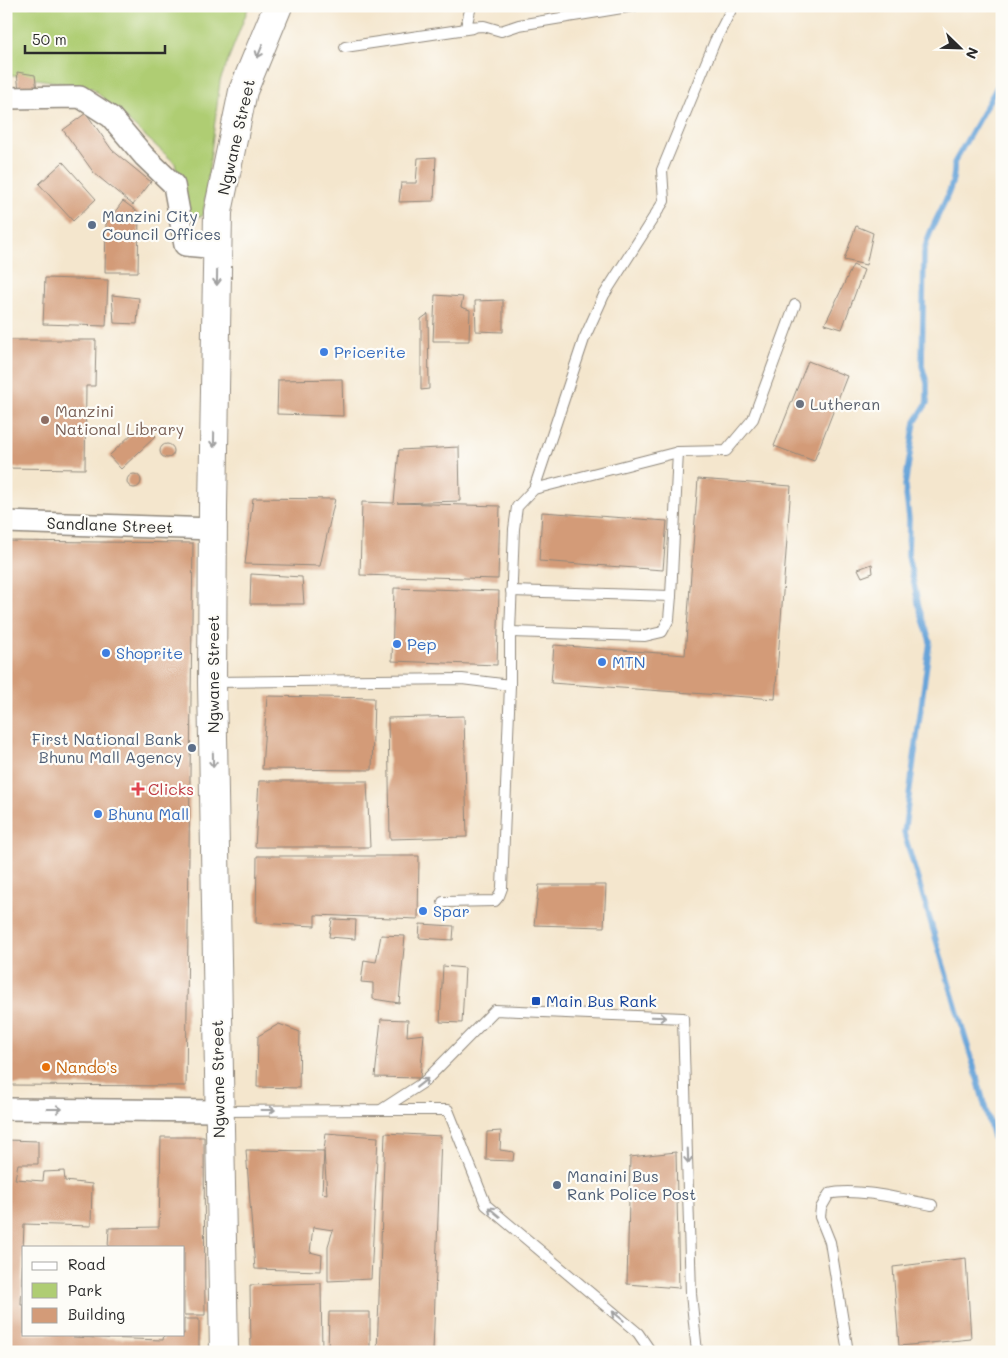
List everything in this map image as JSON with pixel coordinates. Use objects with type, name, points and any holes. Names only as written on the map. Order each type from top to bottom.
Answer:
[{"type":"main road","name":"Ngwane Street","points":[[224,1352],[212,682],[218,212],[243,91],[278,6]]},
{"type":"street","points":[[6,98],[80,97],[111,117],[144,156],[174,185],[184,245],[218,248]]},
{"type":"street","name":"Sandlane Street","points":[[6,522],[213,529]]},
{"type":"street","points":[[6,1109],[219,1111]]},
{"type":"lane","points":[[470,6],[466,27],[484,26],[502,31],[519,25],[634,6]]},
{"type":"lane","points":[[443,902],[495,901],[502,888],[510,686],[511,591],[517,506],[534,489],[584,339],[604,295],[664,200],[662,170],[715,41],[734,6]]},
{"type":"lane","points":[[345,47],[484,26]]},
{"type":"lane","points":[[534,489],[678,452],[726,451],[753,419],[795,305]]},
{"type":"lane","points":[[510,632],[645,636],[662,632],[668,619],[671,596],[678,452]]},
{"type":"lane","points":[[511,591],[671,596]]},
{"type":"lane","points":[[212,682],[462,679],[510,686]]},
{"type":"lane","points":[[382,1110],[424,1082],[495,1010],[682,1018],[692,1294],[697,1352]]},
{"type":"lane","points":[[219,1111],[448,1110],[486,1205],[638,1333],[651,1352]]},
{"type":"lane","points":[[848,1352],[830,1242],[820,1217],[821,1208],[830,1194],[838,1192],[861,1193],[932,1204]]},
{"type":"green space","points":[[6,6],[249,6],[220,81],[203,216],[186,218],[175,163],[92,88],[6,74]]},
{"type":"building","points":[[17,72],[35,75],[37,90],[19,91]]},
{"type":"building","points":[[86,113],[112,150],[151,182],[133,205],[94,173],[63,130]]},
{"type":"building","points":[[436,157],[434,201],[399,202],[401,183],[416,183],[418,158]]},
{"type":"building","points":[[63,162],[96,199],[73,221],[39,184]]},
{"type":"building","points":[[123,201],[139,213],[138,272],[105,272],[106,224]]},
{"type":"building","points":[[856,226],[873,233],[866,265],[844,260]]},
{"type":"building","points":[[853,265],[864,270],[842,329],[825,324]]},
{"type":"building","points":[[45,278],[108,280],[106,326],[43,324]]},
{"type":"building","points":[[112,295],[139,298],[137,324],[114,323]]},
{"type":"building","points":[[435,295],[463,297],[461,307],[470,310],[469,341],[433,341]]},
{"type":"building","points":[[503,300],[503,332],[476,331],[475,301]]},
{"type":"building","points":[[428,314],[429,389],[421,390],[421,319]]},
{"type":"building","points":[[6,340],[96,340],[95,386],[86,386],[85,469],[6,468]]},
{"type":"building","points":[[808,361],[847,376],[814,461],[774,446]]},
{"type":"building","points":[[342,379],[343,416],[277,414],[278,380]]},
{"type":"building","points":[[143,423],[156,436],[121,469],[109,456]]},
{"type":"building","points":[[167,444],[172,446],[174,451],[172,456],[167,458],[162,456],[160,451],[162,446]]},
{"type":"building","points":[[459,447],[460,501],[397,503],[500,506],[498,579],[360,575],[362,502],[394,503],[399,450]]},
{"type":"building","points":[[131,474],[137,474],[141,481],[137,488],[131,488],[127,484],[127,478]]},
{"type":"building","points":[[698,479],[791,486],[775,699],[551,683],[554,645],[685,655]]},
{"type":"building","points":[[253,498],[335,499],[320,566],[245,564]]},
{"type":"building","points":[[542,512],[667,521],[663,570],[539,561]]},
{"type":"building","name":"Bhunu Mall","points":[[6,541],[193,543],[186,1086],[6,1085]]},
{"type":"building","points":[[872,564],[873,573],[862,577],[858,569]]},
{"type":"building","points":[[251,574],[302,577],[304,604],[250,604]]},
{"type":"building","points":[[394,588],[499,591],[497,665],[392,661]]},
{"type":"building","points":[[267,696],[374,698],[372,770],[262,769]]},
{"type":"building","points":[[464,716],[467,837],[390,839],[388,718]]},
{"type":"building","points":[[259,781],[367,781],[370,847],[255,847]]},
{"type":"building","points":[[257,856],[419,856],[418,919],[315,915],[315,926],[256,923]]},
{"type":"building","points":[[539,885],[606,885],[604,927],[534,925]]},
{"type":"building","points":[[332,919],[356,920],[355,939],[329,937]]},
{"type":"building","points":[[420,924],[454,926],[453,940],[419,938]]},
{"type":"building","points":[[381,935],[405,936],[399,1003],[373,999],[373,983],[361,982],[364,960],[376,962]]},
{"type":"building","points":[[443,966],[465,968],[462,1023],[440,1022]]},
{"type":"building","points":[[381,1019],[408,1020],[407,1036],[424,1034],[420,1078],[375,1077]]},
{"type":"building","points":[[279,1024],[300,1032],[299,1088],[257,1087],[258,1036]]},
{"type":"building","points":[[501,1131],[500,1150],[514,1152],[513,1161],[486,1160],[487,1132]]},
{"type":"building","points":[[326,1133],[378,1137],[371,1279],[328,1281],[328,1246],[333,1230],[313,1227],[310,1252],[322,1255],[321,1271],[255,1269],[246,1150],[324,1151]],"holes":[[[324,1151],[327,1194],[322,1193]]]},
{"type":"building","points":[[385,1133],[441,1136],[433,1352],[377,1352]]},
{"type":"building","points":[[161,1137],[204,1137],[205,1315],[185,1315],[185,1246],[108,1246],[109,1228],[159,1227]]},
{"type":"building","points":[[6,1140],[38,1141],[38,1164],[18,1164],[15,1179],[43,1181],[44,1172],[64,1171],[65,1181],[92,1184],[91,1226],[24,1224],[22,1246],[22,1336],[163,1340],[164,1336],[185,1336],[185,1319],[199,1319],[199,1352],[6,1352]]},
{"type":"building","points":[[676,1152],[679,1288],[627,1284],[630,1157]]},
{"type":"building","points":[[966,1258],[971,1339],[899,1346],[893,1267]]},
{"type":"building","points":[[321,1283],[322,1352],[251,1352],[250,1285]]},
{"type":"building","points":[[329,1312],[370,1312],[370,1351],[328,1351]]},
{"type":"waterway","points":[[1002,78],[954,163],[951,185],[931,230],[924,253],[922,366],[927,383],[927,403],[915,422],[905,486],[909,519],[908,556],[919,607],[930,641],[904,833],[975,1070],[1002,1170]]},
{"type":"place","name":"Manzini City Council Offices","points":[[92,225]]},
{"type":"place","name":"Pricerite","points":[[324,352]]},
{"type":"place","name":"Lutheran","points":[[800,404]]},
{"type":"place","name":"Manzini National Library","points":[[45,420]]},
{"type":"place","name":"Pep","points":[[397,644]]},
{"type":"place","name":"Shoprite","points":[[106,653]]},
{"type":"place","name":"MTN","points":[[602,662]]},
{"type":"place","name":"First National Bank Bhunu Mall Agency","points":[[192,748]]},
{"type":"place","name":"Clicks","points":[[138,789]]},
{"type":"place","name":"Bhunu Mall","points":[[98,814]]},
{"type":"place","name":"Spar","points":[[423,911]]},
{"type":"place","name":"Main Bus Rank","points":[[536,1001]]},
{"type":"place","name":"Nando's","points":[[46,1067]]},
{"type":"place","name":"Manaini Bus Rank Police Post","points":[[557,1185]]}]
